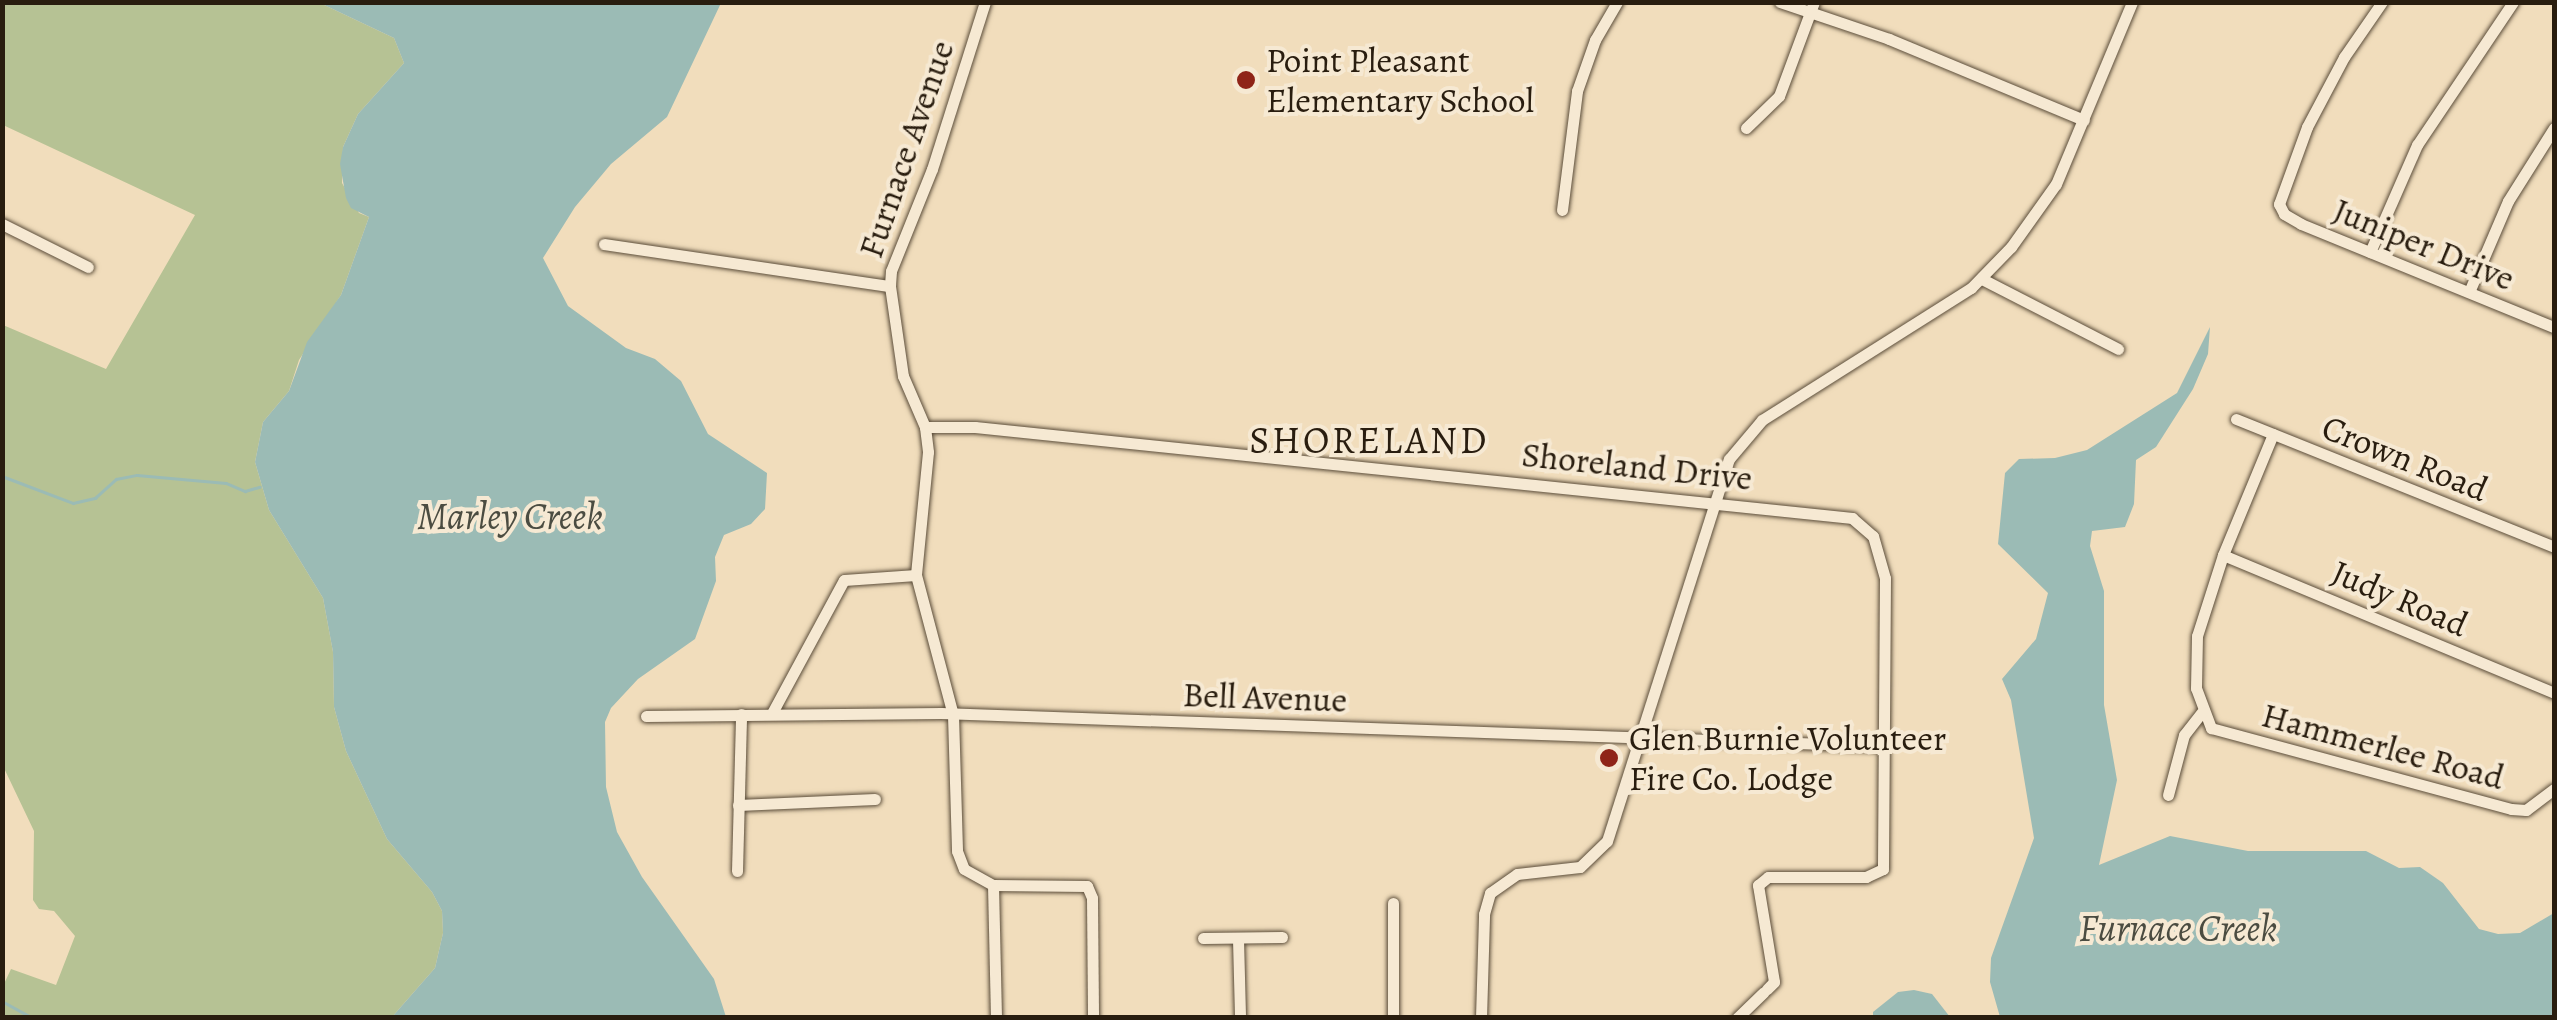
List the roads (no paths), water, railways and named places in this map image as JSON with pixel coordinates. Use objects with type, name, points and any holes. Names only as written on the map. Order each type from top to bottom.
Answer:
[{"type":"street","name":"Furnace Avenue","points":[[985,2],[932,169],[891,271],[890,286],[904,376],[925,427],[928,452],[916,575],[952,715],[959,861],[964,870],[993,885]]},
{"type":"street","points":[[1562,210],[1577,91],[1595,40],[1616,2]]},
{"type":"street","points":[[1780,2],[1812,8],[2084,120]]},
{"type":"street","points":[[1480,1018],[1484,914],[1490,893],[1517,874],[1567,870],[1591,860],[1607,842],[1712,502],[1730,459],[1762,420],[1982,279],[2040,211],[2084,120],[2132,2]]},
{"type":"street","name":"Juniper Drive","points":[[2382,2],[2344,57],[2307,127],[2279,204],[2284,214],[2554,327]]},
{"type":"street","points":[[2370,252],[2417,145],[2514,2]]},
{"type":"street","points":[[1746,128],[1779,96],[1812,8]]},
{"type":"street","points":[[2469,292],[2508,201],[2554,128]]},
{"type":"street","points":[[2,224],[88,267]]},
{"type":"street","points":[[604,244],[890,286]]},
{"type":"street","points":[[1982,279],[2118,350]]},
{"type":"street","name":"Crown Road","points":[[2236,419],[2554,547]]},
{"type":"street","name":"Shoreland Drive","points":[[925,427],[975,427],[1852,518],[1873,536],[1885,578],[1881,874],[1768,877],[1758,885],[1774,982],[1737,1018]]},
{"type":"street","points":[[2168,795],[2184,735],[2202,712],[2196,688],[2197,636],[2272,434]]},
{"type":"street","name":"Judy Road","points":[[2224,555],[2554,692]]},
{"type":"street","points":[[772,713],[844,580],[916,575]]},
{"type":"street","name":"Hammerlee Road","points":[[2202,712],[2211,728],[2511,809],[2526,810],[2554,789]]},
{"type":"street","points":[[738,871],[742,714]]},
{"type":"street","name":"Bell Avenue","points":[[646,716],[952,715],[1883,746]]},
{"type":"street","points":[[738,805],[875,799]]},
{"type":"street","points":[[996,1018],[993,885],[1087,886],[1092,898],[1093,1018]]},
{"type":"street","points":[[1393,903],[1393,1018]]},
{"type":"street","points":[[1203,938],[1282,937]]},
{"type":"street","points":[[1238,939],[1240,1018]]},
{"type":"water","name":"Marley Creek","points":[[320,3],[721,3],[667,117],[611,164],[575,207],[543,258],[568,306],[626,348],[655,359],[681,381],[708,434],[767,473],[765,509],[751,524],[724,535],[715,557],[716,581],[695,639],[638,679],[611,708],[605,722],[606,787],[617,832],[642,877],[714,979],[726,1017],[392,1017],[435,968],[443,933],[442,911],[432,892],[387,839],[346,751],[334,707],[333,652],[323,598],[269,510],[255,462],[263,422],[289,391],[307,342],[341,295],[369,217],[351,208],[346,198],[340,164],[343,147],[358,114],[404,63],[394,38]]},
{"type":"water","name":"Furnace Creek","points":[[2210,327],[2208,354],[2193,389],[2156,447],[2136,460],[2134,504],[2125,527],[2092,531],[2090,546],[2104,591],[2104,705],[2117,780],[2099,865],[2170,836],[2248,851],[2366,851],[2399,868],[2420,867],[2443,883],[2479,929],[2498,934],[2520,933],[2554,913],[2554,1017],[2000,1017],[1990,982],[1991,958],[2034,838],[2011,700],[2002,679],[2036,639],[2048,593],[1998,544],[2005,473],[2019,459],[2055,458],[2087,450],[2177,393]]},
{"type":"water","points":[[1898,992],[1932,994],[1950,1017],[1873,1017],[1873,1012]]},
{"type":"waterway","points":[[2,476],[73,503],[95,498],[116,479],[137,475],[226,483],[245,491],[259,487]]},
{"type":"waterway","points":[[2,1001],[33,1018]]},
{"type":"place","name":"Point Pleasant Elementary School","points":[[1246,80]]},
{"type":"place","name":"Glen Burnie Volunteer Fire Co. Lodge","points":[[1609,758]]},
{"type":"district","name":"SHORELAND","points":[[1369,441]]}]
